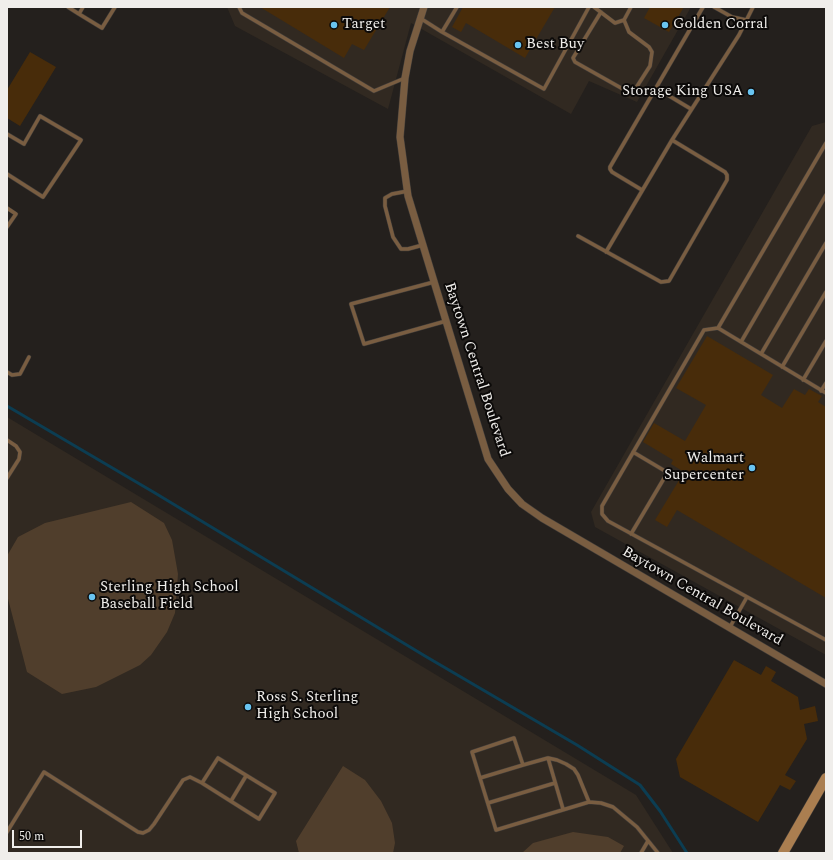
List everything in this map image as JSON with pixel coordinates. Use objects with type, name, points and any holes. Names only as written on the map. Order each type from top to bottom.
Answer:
[{"type":"main road","points":[[783,853],[826,778]]},
{"type":"street","name":"Baytown Central Boulevard","points":[[424,7],[410,51],[405,78],[400,137],[408,191],[488,459],[508,489],[517,499],[542,518],[826,684]]},
{"type":"lane","points":[[68,7],[102,28],[115,7]]},
{"type":"lane","points":[[79,14],[83,7]]},
{"type":"lane","points":[[239,7],[242,13],[374,91],[405,78]]},
{"type":"lane","points":[[442,32],[457,7]]},
{"type":"lane","points":[[420,18],[442,32],[544,89],[590,7]]},
{"type":"lane","points":[[594,7],[615,23],[624,20],[631,7]]},
{"type":"lane","points":[[642,190],[612,172],[610,167],[703,7]]},
{"type":"lane","points":[[714,7],[732,18],[746,20]]},
{"type":"lane","points":[[606,252],[691,109],[739,35],[753,7]]},
{"type":"lane","points":[[601,12],[573,58],[575,62],[630,93],[634,91],[650,66],[652,52],[649,47],[629,32],[624,20]]},
{"type":"lane","points":[[656,88],[691,109]]},
{"type":"lane","points":[[7,134],[24,144],[40,116],[80,140],[43,197],[7,174]]},
{"type":"lane","points":[[578,236],[661,282],[669,281],[727,180],[727,175],[725,172],[672,140]]},
{"type":"lane","points":[[718,328],[826,143]]},
{"type":"lane","points":[[408,191],[392,194],[385,198],[385,206],[393,238],[401,249],[408,249],[423,245]]},
{"type":"lane","points":[[741,342],[826,195]]},
{"type":"lane","points":[[7,208],[16,214],[7,227]]},
{"type":"lane","points":[[761,354],[826,243]]},
{"type":"lane","points":[[434,282],[351,304],[364,344],[446,321]]},
{"type":"lane","points":[[782,367],[826,292]]},
{"type":"lane","points":[[826,393],[718,328],[704,330],[602,506],[602,514],[608,521],[826,640]]},
{"type":"lane","points":[[803,380],[826,341]]},
{"type":"lane","points":[[7,372],[12,375],[20,374],[29,357]]},
{"type":"lane","points":[[821,391],[826,383]]},
{"type":"lane","points":[[7,440],[16,446],[20,452],[19,459],[7,478]]},
{"type":"lane","points":[[631,534],[666,475],[665,471],[633,452]]},
{"type":"lane","points":[[729,628],[747,597]]},
{"type":"lane","points":[[523,765],[514,738],[472,752],[496,830],[589,802],[601,803],[613,807],[637,827],[658,853]]},
{"type":"lane","points":[[7,832],[44,772],[128,826],[138,832],[143,833],[149,830],[154,824],[183,780],[190,777],[259,819],[275,793],[218,758],[202,783]]},
{"type":"lane","points":[[548,758],[563,809]]},
{"type":"lane","points":[[480,778],[548,758],[557,760],[574,769],[589,802]]},
{"type":"lane","points":[[231,801],[246,776]]},
{"type":"lane","points":[[488,803],[555,783]]},
{"type":"lane","points":[[641,853],[648,841]]},
{"type":"shaded area","points":[[227,7],[691,7],[637,102],[589,81],[571,114],[411,23],[388,109],[235,26]]},
{"type":"shaded area","points":[[826,122],[826,655],[595,527],[591,512],[812,126]]},
{"type":"shaded area","name":"Ross S. Sterling High School","points":[[7,417],[636,795],[673,853],[7,853]]},
{"type":"shaded area","name":"Sterling High School Baseball Field","points":[[131,502],[164,523],[172,540],[178,574],[175,613],[167,632],[151,655],[140,665],[96,687],[62,694],[27,672],[7,595],[7,556],[18,537],[45,523]]},
{"type":"shaded area","points":[[343,766],[365,780],[381,801],[392,823],[395,843],[393,853],[299,853],[296,841]]},
{"type":"shaded area","points":[[573,832],[608,837],[624,846],[620,853],[522,853],[533,843]]},
{"type":"building","name":"Target","points":[[260,7],[390,7],[364,50],[352,44],[344,58]]},
{"type":"building","name":"Best Buy","points":[[463,7],[555,7],[525,58],[466,23],[461,32],[452,27]]},
{"type":"building","name":"Golden Corral","points":[[650,7],[684,7],[669,32],[644,18]]},
{"type":"building","points":[[30,52],[56,67],[20,126],[7,118],[7,90]]},
{"type":"building","name":"Walmart Supercenter","points":[[707,336],[773,375],[761,395],[782,408],[794,389],[805,395],[809,389],[822,396],[818,402],[826,407],[826,598],[677,510],[667,527],[655,520],[684,472],[671,464],[673,460],[643,442],[654,423],[685,441],[706,405],[676,388]]},
{"type":"building","points":[[734,660],[761,675],[766,666],[776,672],[771,681],[798,697],[800,710],[815,706],[818,721],[804,724],[807,739],[785,775],[796,781],[790,790],[780,785],[758,822],[680,777],[676,759]]},
{"type":"waterway","points":[[7,406],[155,493],[425,656],[577,745],[640,785],[660,811],[687,853]]},
{"type":"place","name":"Target","points":[[334,25]]},
{"type":"place","name":"Golden Corral","points":[[665,25]]},
{"type":"place","name":"Best Buy","points":[[518,45]]},
{"type":"place","name":"Storage King USA","points":[[751,92]]},
{"type":"place","name":"Walmart Supercenter","points":[[752,468]]},
{"type":"place","name":"Sterling High School Baseball Field","points":[[92,597]]},
{"type":"place","name":"Ross S. Sterling High School","points":[[248,707]]}]
